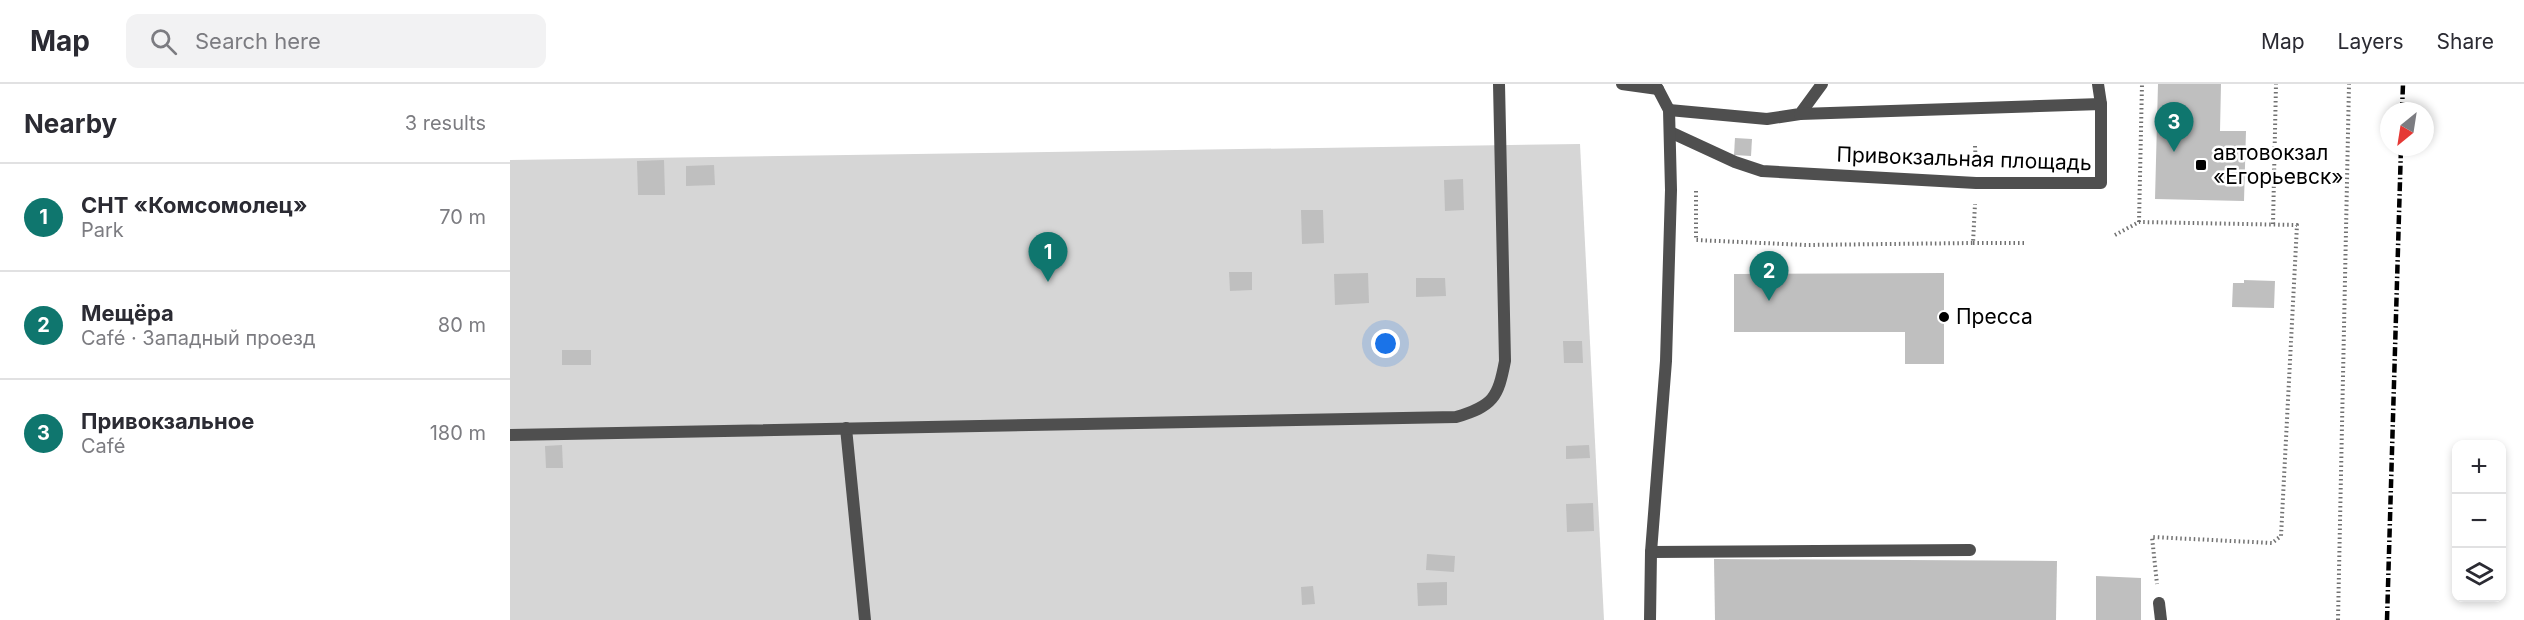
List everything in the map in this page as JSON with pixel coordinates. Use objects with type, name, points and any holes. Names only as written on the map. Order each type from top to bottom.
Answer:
[{"type":"street","points":[[510,435],[1456,417],[1483,408],[1497,394],[1505,361],[1499,84]]},
{"type":"street","points":[[1622,84],[1663,87],[1669,111],[1671,190],[1666,361],[1652,552],[1650,620]]},
{"type":"street","points":[[1800,114],[1822,84]]},
{"type":"street","points":[[2098,84],[2101,104]]},
{"type":"street","name":"Привокзальная площадь","points":[[1669,111],[1767,119],[1800,114],[2101,104],[2101,183],[1976,183],[1762,171],[1735,162],[1670,132]]},
{"type":"street","points":[[846,428],[865,620]]},
{"type":"street","points":[[1652,552],[1970,550]]},
{"type":"street","points":[[2159,603],[2161,620]]},
{"type":"path","points":[[2139,222],[2142,84]]},
{"type":"path","points":[[2273,224],[2276,84]]},
{"type":"path","points":[[2338,620],[2349,84]]},
{"type":"path","points":[[1973,243],[1975,146]]},
{"type":"path","points":[[1696,191],[1696,240],[1806,245],[2026,243]]},
{"type":"path","points":[[2115,234],[2139,222],[2297,225],[2281,536],[2272,543],[2152,537],[2159,603]]},
{"type":"shaded area","points":[[1580,144],[1604,620],[510,620],[510,160]]},
{"type":"building","name":"автовокзал «Егорьевск»","points":[[2158,84],[2221,84],[2220,131],[2246,131],[2244,201],[2155,199]]},
{"type":"building","points":[[1735,138],[1752,139],[1751,156],[1734,155]]},
{"type":"building","points":[[664,160],[665,195],[638,195],[637,161]]},
{"type":"building","points":[[714,165],[715,185],[686,186],[686,166]]},
{"type":"building","points":[[1463,179],[1464,210],[1445,211],[1444,180]]},
{"type":"building","points":[[1301,210],[1323,210],[1324,243],[1302,244]]},
{"type":"building","points":[[1229,272],[1252,272],[1252,290],[1230,291]]},
{"type":"building","points":[[1368,273],[1369,303],[1335,305],[1334,274]]},
{"type":"building","points":[[1944,273],[1944,364],[1905,364],[1905,332],[1734,332],[1734,274]]},
{"type":"building","points":[[1416,278],[1445,278],[1446,296],[1416,297]]},
{"type":"building","points":[[2244,280],[2275,281],[2274,308],[2232,307],[2233,283],[2244,283]]},
{"type":"building","points":[[1563,341],[1582,341],[1583,363],[1564,363]]},
{"type":"building","points":[[562,350],[591,350],[591,365],[562,365]]},
{"type":"building","points":[[562,445],[563,468],[546,468],[545,446]]},
{"type":"building","points":[[1589,445],[1590,458],[1566,459],[1566,446]]},
{"type":"building","points":[[1593,503],[1594,531],[1567,532],[1566,504]]},
{"type":"building","points":[[1427,554],[1455,556],[1454,572],[1426,570]]},
{"type":"building","points":[[1714,559],[2057,561],[2056,620],[1715,620]]},
{"type":"building","points":[[2096,576],[2141,578],[2141,620],[2096,620]]},
{"type":"building","points":[[1447,582],[1447,605],[1418,606],[1417,583]]},
{"type":"building","points":[[1313,586],[1315,604],[1302,605],[1301,587]]},
{"type":"railway","points":[[2402,102],[2403,84]]},
{"type":"railway","points":[[2387,620],[2401,156]]},
{"type":"place","name":"Привокзальное","points":[[2174,152]]},
{"type":"place","name":"автовокзал «Егорьевск»","points":[[2201,165]]},
{"type":"place","name":"СНТ «Комсомолец»","points":[[1048,282]]},
{"type":"place","name":"Мещёра","points":[[1769,301]]},
{"type":"place","name":"Пресса","points":[[1944,317]]}]
